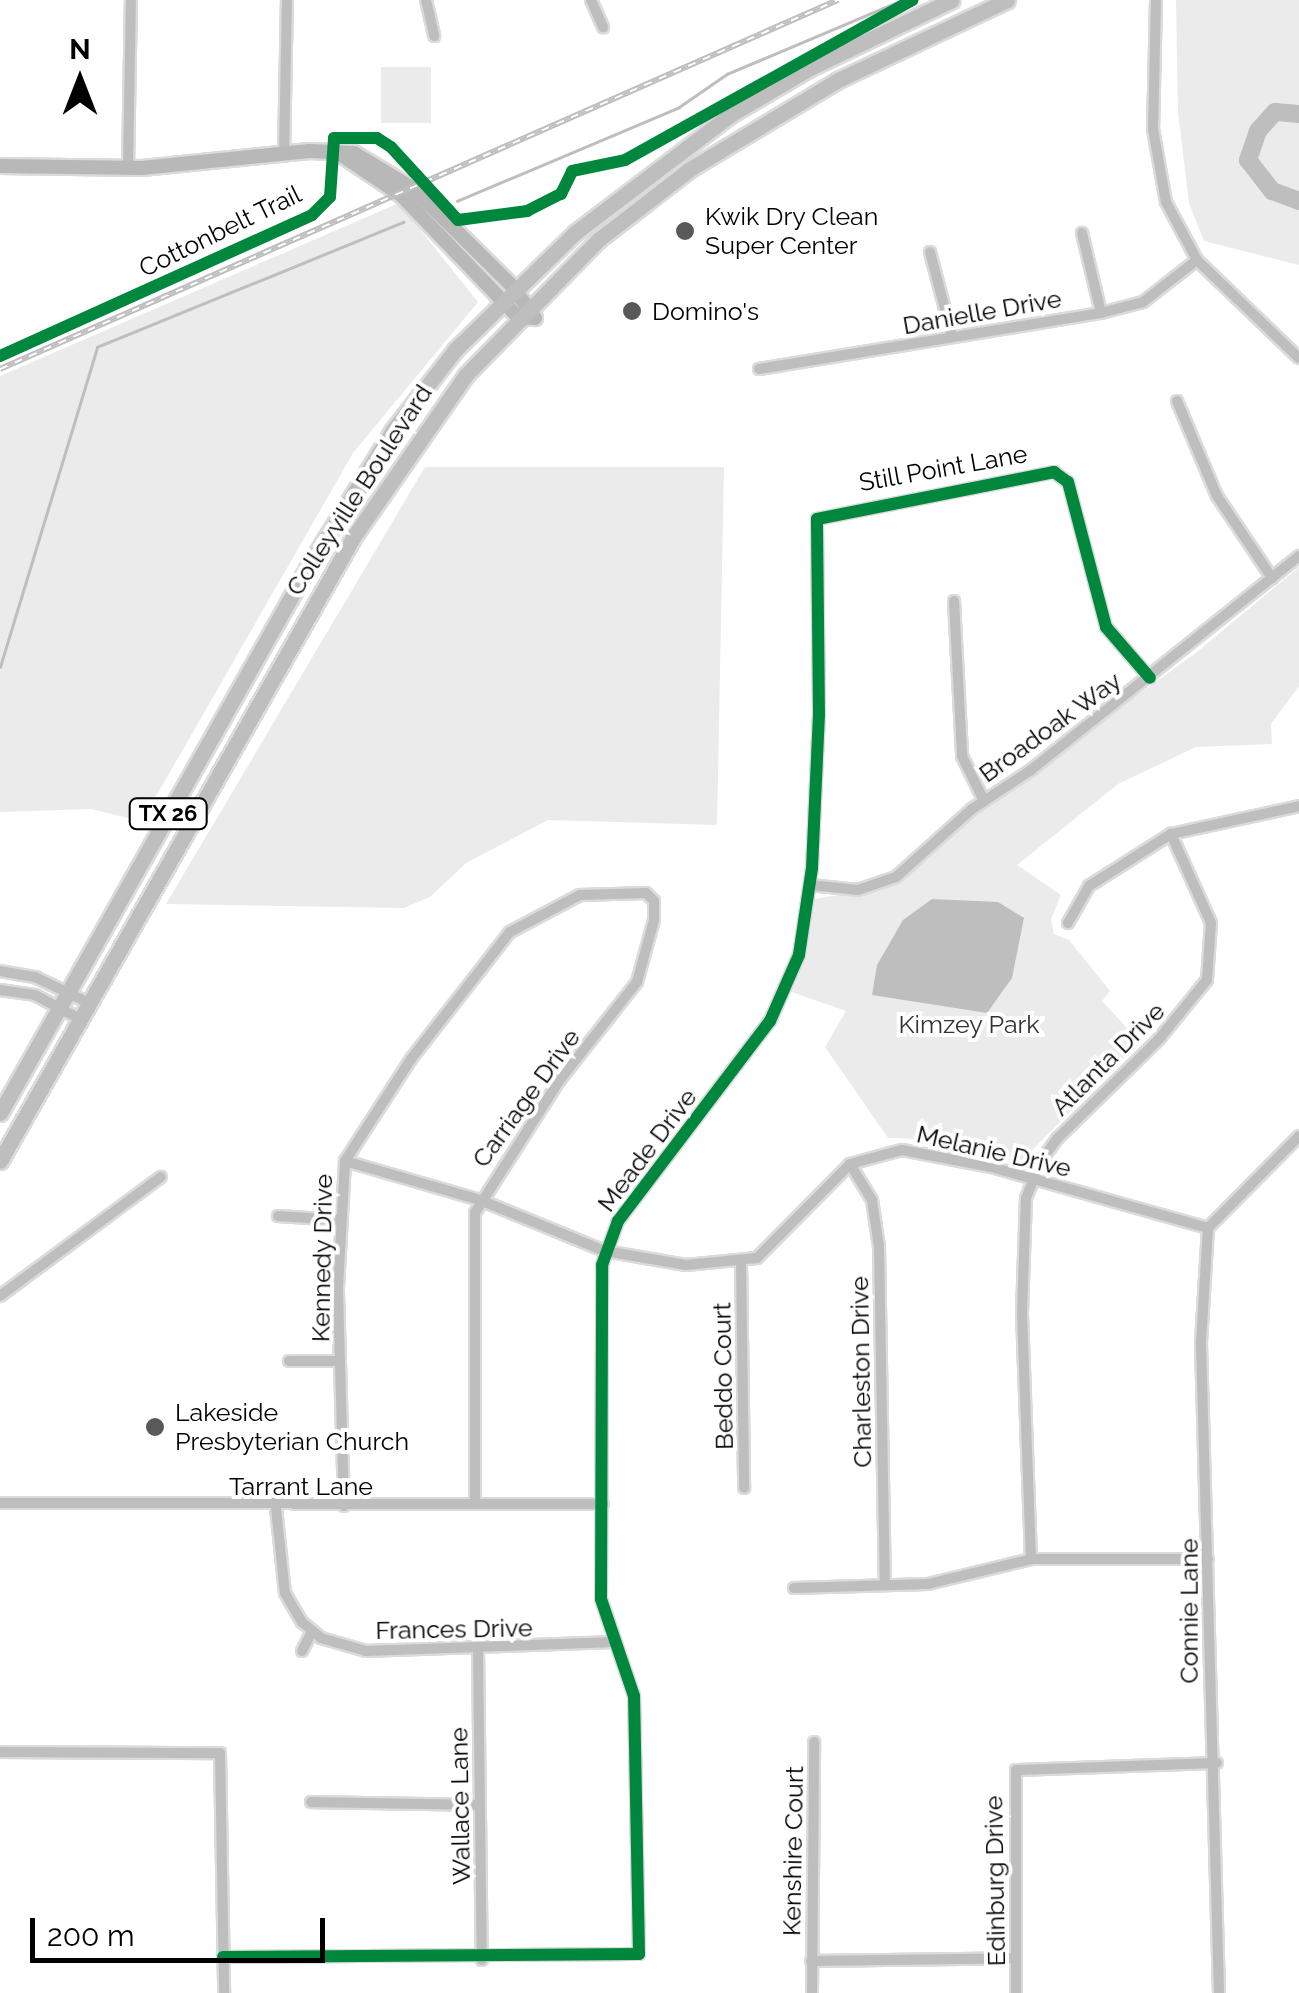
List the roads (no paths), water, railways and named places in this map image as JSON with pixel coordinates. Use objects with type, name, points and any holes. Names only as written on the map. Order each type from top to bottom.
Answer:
[{"type":"main road","name":"Colleyville Boulevard","points":[[0,1112],[372,460],[507,293],[730,115],[810,68],[952,0]]},
{"type":"main road","name":"Colleyville Boulevard","points":[[0,1161],[262,695],[416,439],[524,311],[598,240],[738,137],[904,45],[1007,0]]},
{"type":"main road","points":[[0,166],[128,168],[284,154],[340,154],[390,170],[524,311]]},
{"type":"main road","points":[[243,684],[262,695]]},
{"type":"street","points":[[128,168],[131,0]]},
{"type":"street","points":[[284,154],[287,0]]},
{"type":"street","points":[[426,0],[434,36]]},
{"type":"street","points":[[590,0],[603,27]]},
{"type":"street","points":[[1156,0],[1156,164],[1166,202],[1198,260],[1299,358]]},
{"type":"street","points":[[1082,234],[1101,314]]},
{"type":"street","points":[[930,252],[952,336]]},
{"type":"street","name":"Danielle Drive","points":[[759,369],[1101,314],[1143,302],[1198,260]]},
{"type":"street","points":[[1177,401],[1217,496],[1272,578]]},
{"type":"street","name":"Still Point Lane","points":[[830,512],[1048,472],[1062,476],[1106,627],[1150,678]]},
{"type":"street","name":"Meade Drive","points":[[482,1960],[634,1957],[641,1948],[634,1696],[600,1599],[605,1251],[624,1213],[770,1021],[799,955],[810,885],[820,714],[815,530],[817,519],[830,512]]},
{"type":"street","name":"Broadoak Way","points":[[810,885],[858,890],[896,876],[984,801],[1150,678],[1299,556]]},
{"type":"street","points":[[954,601],[962,756],[984,801]]},
{"type":"street","points":[[1068,923],[1089,886],[1172,834],[1299,806]]},
{"type":"street","name":"Atlanta Drive","points":[[1032,1559],[1022,1312],[1023,1228],[1031,1178],[1058,1138],[1163,1034],[1207,980],[1211,923],[1172,834]]},
{"type":"street","name":"Carriage Drive","points":[[475,1504],[471,1249],[480,1200],[560,1081],[637,982],[651,948],[654,901],[646,893],[580,895],[550,908]]},
{"type":"street","name":"Kennedy Drive","points":[[344,1506],[339,1220],[344,1161],[468,981],[510,932],[550,908]]},
{"type":"street","points":[[0,971],[68,992],[89,1003]]},
{"type":"street","points":[[0,990],[35,996],[80,1019]]},
{"type":"street","points":[[1208,1228],[1299,1136]]},
{"type":"street","name":"Melanie Drive","points":[[850,1164],[902,1150],[1031,1178],[1208,1228]]},
{"type":"street","points":[[344,1161],[480,1200],[605,1251],[686,1265],[742,1262],[768,1251],[850,1164]]},
{"type":"street","name":"Charleston Drive","points":[[850,1164],[872,1200],[879,1246],[885,1585]]},
{"type":"street","points":[[0,1296],[161,1177]]},
{"type":"street","points":[[278,1216],[339,1220]]},
{"type":"street","name":"Connie Lane","points":[[1208,1228],[1201,1344],[1208,1559],[1206,1672],[1217,1762],[1219,1993]]},
{"type":"street","name":"Beddo Court","points":[[742,1262],[744,1488]]},
{"type":"street","points":[[288,1362],[340,1361]]},
{"type":"street","name":"Tarrant Lane","points":[[0,1502],[276,1508],[603,1504]]},
{"type":"street","points":[[276,1508],[280,1578],[294,1611],[312,1630],[302,1651]]},
{"type":"street","points":[[794,1588],[928,1584],[1032,1559],[1208,1559]]},
{"type":"street","name":"Frances Drive","points":[[312,1630],[366,1651],[478,1651],[614,1642]]},
{"type":"street","name":"Wallace Lane","points":[[478,1651],[482,1960]]},
{"type":"street","name":"Kenshire Court","points":[[812,1993],[814,1742]]},
{"type":"street","points":[[0,1752],[220,1752],[224,1993]]},
{"type":"street","name":"Edinburg Drive","points":[[1016,1993],[1016,1770],[1217,1762]]},
{"type":"street","points":[[312,1802],[480,1805]]},
{"type":"street","points":[[223,1957],[482,1960]]},
{"type":"street","points":[[811,1961],[1016,1958]]},
{"type":"waterway","points":[[457,201],[679,107],[727,74],[902,0]]},
{"type":"waterway","points":[[1299,114],[1275,112],[1258,131],[1248,160],[1272,191],[1299,201]]},
{"type":"waterway","points":[[0,667],[97,347],[404,222]]},
{"type":"railway","points":[[0,369],[838,0]]},
{"type":"place","name":"Kwik Dry Clean Super Center","points":[[685,231]]},
{"type":"place","name":"Domino's","points":[[632,311]]},
{"type":"place","name":"Lakeside Presbyterian Church","points":[[155,1427]]},
{"type":"park label","name":"Kimzey Park","points":[[969,1024]]}]
